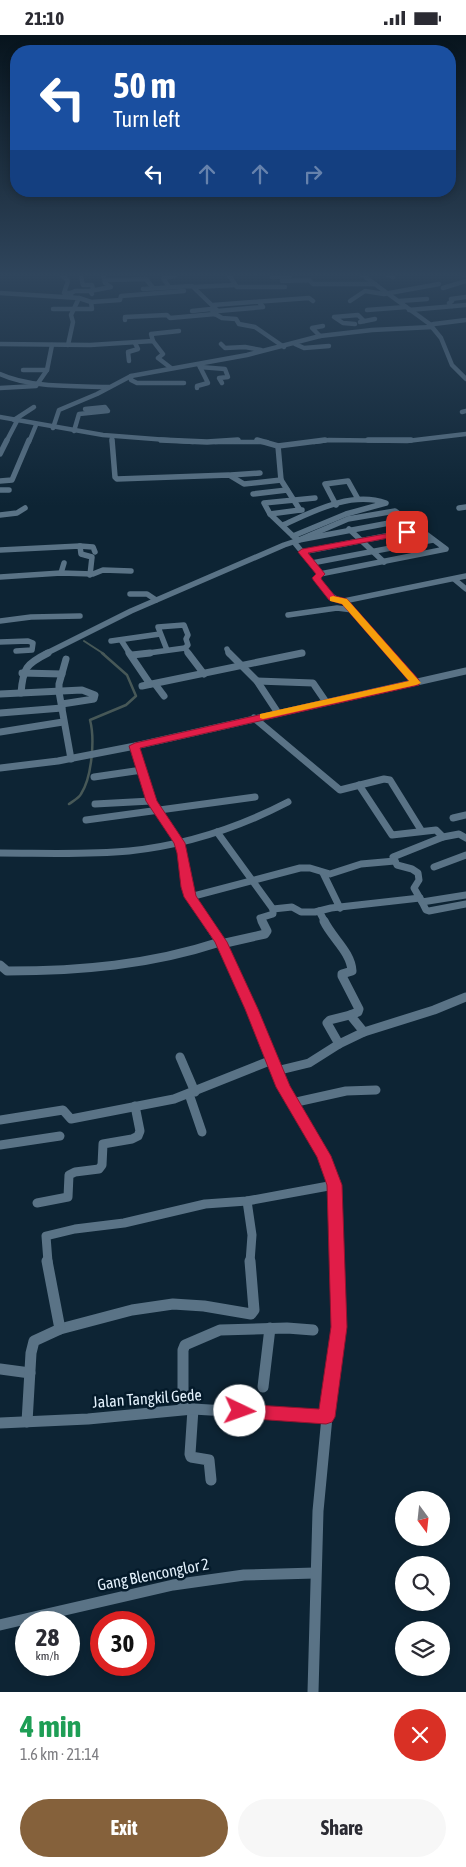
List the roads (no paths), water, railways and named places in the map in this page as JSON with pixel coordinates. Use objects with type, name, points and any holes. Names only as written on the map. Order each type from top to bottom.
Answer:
[{"type":"street","points":[[0,387],[35,387],[47,370],[51,351]]},
{"type":"street","points":[[129,361],[128,352],[130,351]]},
{"type":"street","points":[[161,351],[163,354],[158,358],[171,368]]},
{"type":"street","points":[[54,428],[60,410],[95,395],[131,376],[171,368],[199,365],[262,351]]},
{"type":"street","points":[[446,351],[452,365],[466,379]]},
{"type":"street","points":[[199,365],[225,369],[228,377],[220,378],[222,383]]},
{"type":"street","points":[[197,388],[208,383],[199,365]]},
{"type":"street","points":[[23,370],[47,370]]},
{"type":"street","points":[[0,374],[9,379],[110,387]]},
{"type":"street","points":[[131,376],[131,380],[137,383],[184,383]]},
{"type":"street","points":[[0,387],[9,379]]},
{"type":"street","points":[[74,431],[79,414],[108,411],[95,395]]},
{"type":"street","points":[[0,454],[15,421],[34,407]]},
{"type":"street","points":[[85,409],[105,407]]},
{"type":"street","points":[[0,417],[112,438],[181,442],[260,440],[274,443],[278,446],[346,440],[407,441],[466,434]]},
{"type":"street","points":[[0,481],[12,480],[36,425]]},
{"type":"street","points":[[112,438],[115,477],[117,479],[260,473]]},
{"type":"street","points":[[278,446],[281,480],[300,510]]},
{"type":"street","points":[[231,475],[238,482],[244,484],[281,480]]},
{"type":"street","points":[[336,505],[325,484],[348,481],[358,499]]},
{"type":"street","points":[[0,490],[9,490]]},
{"type":"street","points":[[253,494],[287,490]]},
{"type":"street","points":[[315,498],[264,503],[270,514],[296,539],[302,552],[320,574]]},
{"type":"street","points":[[270,514],[322,508],[358,499],[386,503],[346,513],[296,539]]},
{"type":"street","points":[[459,508],[466,507]]},
{"type":"street","points":[[0,515],[17,513],[25,508]]},
{"type":"street","points":[[282,525],[322,508]]},
{"type":"street","points":[[21,693],[22,673],[25,667],[37,657],[154,599],[339,522],[396,511],[405,520],[422,529],[432,540],[446,550],[320,574],[316,578],[318,581],[332,598],[339,601],[466,576]]},
{"type":"street","points":[[296,539],[405,520]]},
{"type":"street","points":[[339,522],[384,562]]},
{"type":"street","points":[[302,552],[422,529]]},
{"type":"street","points":[[312,563],[432,540]]},
{"type":"street","points":[[0,550],[80,546],[93,547],[95,551]]},
{"type":"street","points":[[80,546],[82,554],[92,557],[90,575]]},
{"type":"street","points":[[61,573],[64,563]]},
{"type":"street","points":[[0,577],[61,573],[90,575],[98,574],[103,570],[131,571]]},
{"type":"street","points":[[454,579],[466,589]]},
{"type":"street","points":[[130,594],[144,593],[154,599]]},
{"type":"street","points":[[344,601],[416,683]]},
{"type":"street","points":[[288,615],[337,608],[353,610]]},
{"type":"street","points":[[0,621],[80,616]]},
{"type":"street","points":[[167,650],[160,634],[158,627],[160,626],[184,625],[188,635],[186,639],[188,645],[185,648]]},
{"type":"street","points":[[111,641],[160,634]]},
{"type":"street","points":[[121,639],[152,684],[164,696]]},
{"type":"street","points":[[0,642],[28,641],[33,643],[32,650],[16,651]]},
{"type":"street","points":[[132,655],[185,648]]},
{"type":"street","points":[[185,648],[204,674]]},
{"type":"street","points":[[227,649],[230,656],[257,681],[278,713]]},
{"type":"street","points":[[142,686],[242,667],[302,653]]},
{"type":"street","points":[[66,659],[59,692],[71,759]]},
{"type":"street","points":[[0,768],[71,759],[135,746],[466,671]]},
{"type":"street","points":[[22,673],[62,674]]},
{"type":"street","points":[[257,681],[313,683],[326,702]]},
{"type":"street","points":[[0,694],[82,690],[95,695],[92,701],[0,713]]},
{"type":"street","points":[[254,718],[340,790],[381,779],[390,780],[422,830]]},
{"type":"street","points":[[0,732],[63,722]]},
{"type":"street","points":[[135,746],[151,801],[179,843],[183,853],[186,887],[190,897],[221,943],[252,1009],[276,1071],[292,1103],[324,1156],[334,1185],[339,1327],[326,1417],[318,1511],[313,1692]]},
{"type":"street","points":[[94,777],[142,770]]},
{"type":"street","points":[[359,785],[392,835],[422,830],[436,830],[443,837]]},
{"type":"street","points":[[86,820],[200,803],[256,797]]},
{"type":"street","points":[[95,804],[151,801]]},
{"type":"street","points":[[0,853],[127,851],[179,843],[254,820],[288,802]]},
{"type":"street","points":[[120,803],[123,815]]},
{"type":"street","points":[[453,818],[466,815]]},
{"type":"street","points":[[0,965],[7,971],[72,971],[110,968],[196,951],[221,943],[265,934],[267,931],[260,918],[273,914],[273,909],[217,832]]},
{"type":"street","points":[[466,837],[455,834],[443,837],[393,856],[397,865],[412,869],[418,874],[419,880],[414,888],[429,911],[466,904]]},
{"type":"street","points":[[434,867],[466,855]]},
{"type":"street","points":[[190,897],[304,867],[323,873],[333,873],[361,864],[395,861]]},
{"type":"street","points":[[323,873],[340,908]]},
{"type":"street","points":[[273,909],[292,907],[301,912],[319,911],[466,895]]},
{"type":"street","points":[[319,911],[329,931],[344,950],[352,965],[352,971],[342,974],[342,977],[359,1009],[358,1012],[327,1023],[338,1044]]},
{"type":"street","points":[[276,1071],[309,1063],[338,1044],[364,1032],[434,1010],[466,997]]},
{"type":"street","points":[[350,1015],[364,1032]]},
{"type":"street","points":[[180,1057],[202,1132]]},
{"type":"street","points":[[0,1120],[63,1110],[68,1118],[71,1119],[135,1106],[192,1093],[272,1060]]},
{"type":"street","points":[[292,1103],[346,1091],[376,1090]]},
{"type":"street","points":[[37,1203],[68,1197],[69,1175],[75,1172],[100,1169],[102,1165],[103,1144],[132,1139],[138,1136],[140,1131],[135,1106]]},
{"type":"street","points":[[0,1145],[14,1147],[46,1141],[60,1136]]},
{"type":"street","points":[[60,1329],[45,1241],[49,1234],[124,1223],[205,1204],[247,1201],[334,1185]]},
{"type":"street","points":[[27,1422],[34,1341],[60,1329],[132,1310],[174,1304],[204,1306],[251,1314],[254,1310],[250,1260],[252,1235],[247,1201]]},
{"type":"street","points":[[211,1480],[209,1460],[194,1459],[190,1454],[183,1350],[185,1345],[220,1330],[270,1328],[313,1330]]},
{"type":"street","points":[[262,1387],[270,1328]]},
{"type":"street","points":[[0,1369],[30,1373]]},
{"type":"street","name":"Jalan Tangkil Gede","points":[[0,1423],[88,1419],[188,1409],[326,1417]]},
{"type":"street","name":"Gang Blenconglor 2","points":[[0,1625],[53,1611],[173,1585],[244,1575],[315,1573]]},
{"type":"waterway","points":[[84,641],[104,654]]},
{"type":"waterway","points":[[69,804],[80,795],[88,778],[92,747],[90,720],[126,705],[136,696],[127,675],[102,653]]}]
